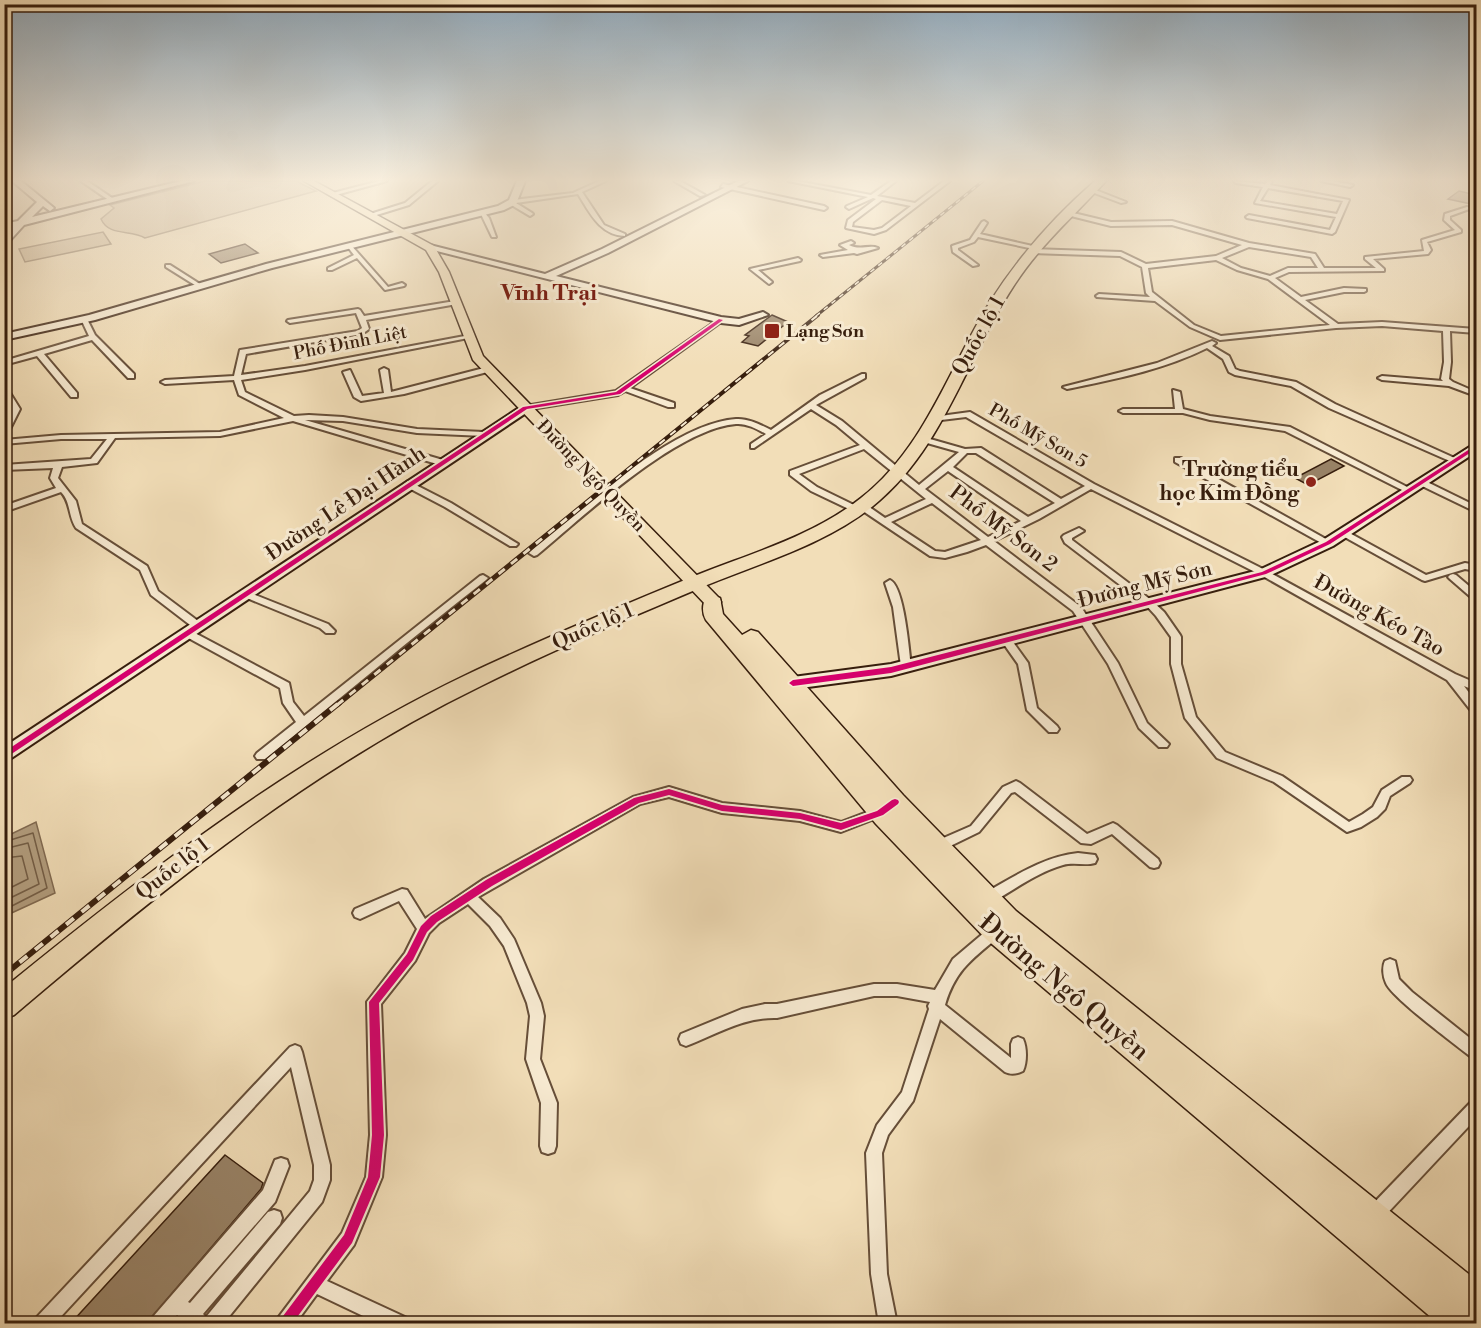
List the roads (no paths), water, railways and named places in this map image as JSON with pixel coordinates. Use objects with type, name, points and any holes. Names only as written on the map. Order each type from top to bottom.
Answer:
[{"type":"highway","name":"Quốc lộ 1","points":[[4,1006],[178,866],[316,767],[440,697],[601,623],[704,592],[859,507],[887,486],[923,439],[987,318],[1038,243]]},
{"type":"highway","name":"Đường Ngô Quyền","points":[[704,592],[713,615],[786,686],[887,808],[936,875],[1001,925],[1366,1226],[1467,1323]]},
{"type":"highway","name":"Đường Ngô Quyền","points":[[887,808],[936,847],[987,899],[1001,925]]},
{"type":"highway","name":"Đường Ngô Quyền","points":[[1366,1226],[1476,1302]]},
{"type":"main road","points":[[421,243],[430,248]]},
{"type":"main road","name":"Đường Ngô Quyền","points":[[430,248],[444,272],[477,357],[704,592]]},
{"type":"street","points":[[4,337],[84,319],[361,243]]},
{"type":"street","points":[[600,250],[611,243]]},
{"type":"street","points":[[546,277],[559,270],[562,263],[614,243]]},
{"type":"street","points":[[851,243],[843,245],[858,252]]},
{"type":"street","points":[[969,243],[955,244],[955,251],[975,265]]},
{"type":"street","points":[[1009,243],[1033,249],[1122,254],[1145,266],[1217,258],[1248,245]]},
{"type":"street","points":[[1241,243],[1313,255],[1322,270]]},
{"type":"street","points":[[1270,278],[1288,270],[1380,270],[1381,268],[1367,258],[1426,253],[1428,250],[1424,243]]},
{"type":"street","points":[[350,246],[356,256],[387,289],[402,285]]},
{"type":"street","points":[[430,248],[721,320],[739,322],[763,315]]},
{"type":"street","points":[[823,255],[875,248]]},
{"type":"street","points":[[330,269],[356,256]]},
{"type":"street","points":[[1217,258],[1234,267],[1270,278],[1302,299],[1336,326]]},
{"type":"street","points":[[769,282],[753,269],[798,260]]},
{"type":"street","points":[[168,266],[200,286]]},
{"type":"street","points":[[1145,266],[1147,289],[1156,299],[1192,326],[1220,338]]},
{"type":"street","points":[[1302,299],[1344,290],[1364,290]]},
{"type":"street","points":[[1100,296],[1156,299]]},
{"type":"street","points":[[361,319],[455,303]]},
{"type":"street","points":[[290,321],[358,311],[366,328],[360,333],[243,352],[237,378],[240,391],[247,397],[293,419],[440,462]]},
{"type":"street","points":[[84,319],[94,338],[131,376]]},
{"type":"street","name":"Đường Lê Đại Hành","points":[[4,756],[440,462],[525,408],[604,396],[626,388],[721,320]]},
{"type":"street","points":[[1067,387],[1135,372],[1208,345],[1220,338],[1336,326],[1382,324],[1476,331]]},
{"type":"street","points":[[1447,328],[1445,352],[1449,371],[1445,379],[1450,384]]},
{"type":"street","name":"Phố Đinh Liệt","points":[[165,382],[237,378],[305,368],[468,336]]},
{"type":"street","points":[[4,363],[94,338]]},
{"type":"street","points":[[1208,345],[1226,358],[1232,370],[1238,373],[1293,384],[1332,406],[1455,460]]},
{"type":"street","points":[[39,353],[74,395]]},
{"type":"street","points":[[347,372],[359,399],[388,395],[488,369]]},
{"type":"street","points":[[384,370],[388,395]]},
{"type":"street","points":[[754,446],[812,406],[862,376]]},
{"type":"street","points":[[1382,378],[1450,384],[1476,394]]},
{"type":"street","points":[[626,388],[671,405]]},
{"type":"street","points":[[4,390],[16,409],[4,433]]},
{"type":"street","points":[[1176,392],[1179,411]]},
{"type":"street","name":"Phố Mỹ Sơn 2","points":[[812,406],[867,445],[898,473],[1070,603],[1113,663],[1143,725],[1163,744]]},
{"type":"street","points":[[1123,411],[1179,411],[1287,429],[1415,486],[1476,509]]},
{"type":"street","name":"Phố Mỹ Sơn 5","points":[[933,419],[968,414],[1091,486],[1264,573]]},
{"type":"street","points":[[4,442],[113,436],[220,434],[293,419],[343,419],[417,431],[484,434]]},
{"type":"street","points":[[534,553],[608,493],[677,442],[711,428],[740,421],[772,433]]},
{"type":"street","points":[[4,468],[94,461],[113,436]]},
{"type":"street","points":[[923,439],[965,451],[978,450],[1061,503]]},
{"type":"street","points":[[867,445],[793,473],[814,489],[887,520],[933,554],[944,557],[989,540],[1091,486]]},
{"type":"street","name":"Đường Mỹ Sơn","points":[[786,686],[906,666],[1264,573],[1328,543],[1476,447]]},
{"type":"street","points":[[919,489],[965,451]]},
{"type":"street","points":[[1178,460],[1328,543]]},
{"type":"street","points":[[58,465],[54,478],[61,489],[71,497],[75,521],[79,526],[144,568],[154,593],[193,629],[285,686],[288,703],[303,723]]},
{"type":"street","points":[[948,467],[1027,521]]},
{"type":"street","points":[[408,484],[451,505],[459,514],[513,544]]},
{"type":"street","points":[[4,509],[61,489]]},
{"type":"street","points":[[887,520],[933,499]]},
{"type":"street","points":[[1079,531],[1067,537],[1068,541],[1148,602],[1176,637],[1176,664],[1191,718],[1221,755],[1278,779],[1347,827],[1353,826],[1373,813],[1383,802],[1386,793],[1406,780]]},
{"type":"street","points":[[1344,533],[1425,578],[1465,566],[1476,568]]},
{"type":"street","name":"Đường Kéo Tào","points":[[1264,573],[1451,677],[1476,687]]},
{"type":"street","points":[[1453,577],[1476,597]]},
{"type":"street","points":[[261,756],[386,652],[483,578]]},
{"type":"street","points":[[890,583],[898,607],[906,666]]},
{"type":"street","points":[[245,594],[324,626],[330,631]]},
{"type":"street","points":[[1006,640],[1023,663],[1032,710],[1053,729]]},
{"type":"street","points":[[1451,677],[1476,709]]},
{"type":"street","points":[[936,847],[975,829],[1007,790],[1016,786],[1085,839],[1091,839],[1113,828],[1154,863]]},
{"type":"street","points":[[284,1323],[348,1239],[374,1176],[378,1135],[374,1002],[410,957],[424,929],[469,896],[619,810],[655,794],[669,792],[722,808],[800,816],[841,827],[887,808]]},
{"type":"street","points":[[987,899],[1044,868],[1071,857],[1091,859]]},
{"type":"street","points":[[360,913],[402,894],[424,929]]},
{"type":"street","points":[[469,896],[495,922],[509,943],[534,1003],[537,1016],[533,1059],[549,1103],[548,1146]]},
{"type":"street","points":[[888,1323],[879,1274],[874,1153],[882,1130],[909,1096],[937,1001],[958,963],[1001,925]]},
{"type":"street","points":[[1390,965],[1392,982],[1476,1052]]},
{"type":"street","points":[[686,1039],[748,1012],[761,1009],[777,1011],[874,990],[897,990],[937,1001],[1010,1067],[1018,1066],[1018,1044]]},
{"type":"street","points":[[42,1323],[295,1052],[322,1165],[322,1180],[315,1196],[211,1323]]},
{"type":"street","points":[[1366,1226],[1408,1175],[1455,1131],[1476,1107]]},
{"type":"street","points":[[158,1323],[273,1190],[281,1166]]},
{"type":"street","points":[[261,1205],[287,1230]]},
{"type":"street","points":[[176,1303],[191,1320],[233,1265],[274,1218]]},
{"type":"street","points":[[219,1253],[233,1265]]},
{"type":"street","points":[[314,1284],[401,1323]]},
{"type":"water","points":[[36,822],[55,893],[5,916],[5,837]]},
{"type":"railway","points":[[816,316],[906,243]]},
{"type":"railway","points":[[605,488],[818,315]]},
{"type":"railway","points":[[337,705],[607,486]]},
{"type":"railway","points":[[4,975],[339,703]]},
{"type":"place","name":"Lạng Sơn","points":[[772,331]]},
{"type":"place","name":"Trường tiểu học Kim Đồng","points":[[1311,482]]},
{"type":"district","name":"Vĩnh Trại","points":[[549,293]]}]
